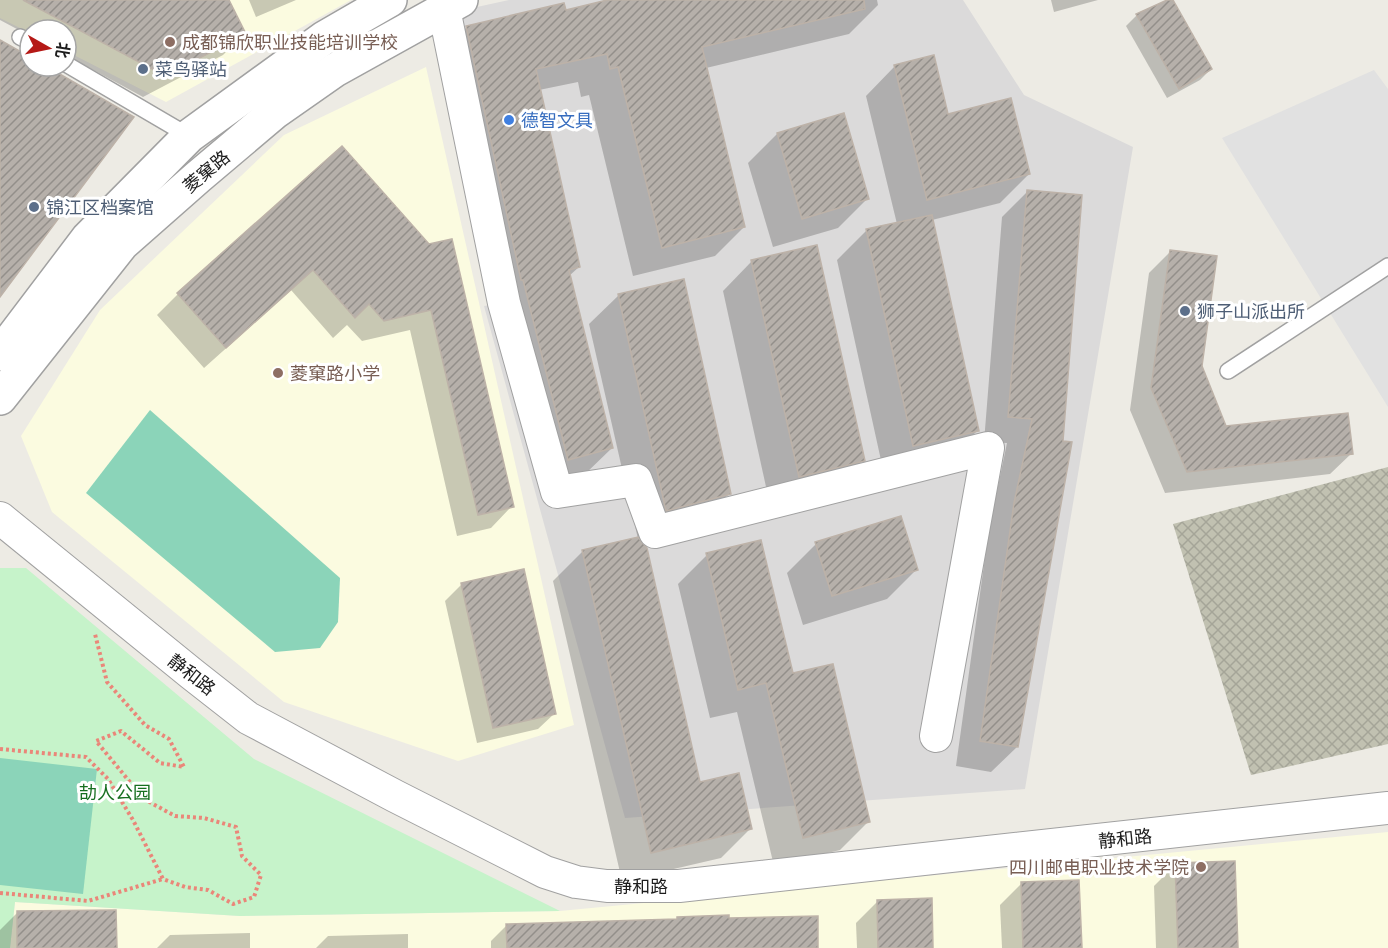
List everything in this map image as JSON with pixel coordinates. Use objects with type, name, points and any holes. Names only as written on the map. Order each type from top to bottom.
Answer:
[{"type":"street","name":"菱窠路","points":[[0,354],[88,238],[189,136],[324,38],[390,0]]},
{"type":"street","name":"菱窠路","points":[[0,398],[122,244],[190,184],[276,112],[335,70],[453,4]]},
{"type":"street","points":[[453,4],[504,303],[557,492],[636,480],[655,532],[987,448],[936,735]]},
{"type":"street","name":"静和路","points":[[0,518],[248,718],[525,862],[545,872],[576,882],[607,886],[679,886],[1388,808]]},
{"type":"lane","points":[[78,70],[189,136]]},
{"type":"lane","points":[[1228,371],[1388,266]]},
{"type":"path","points":[[0,893],[87,901],[163,879],[185,887],[208,890],[232,904],[254,897],[261,875],[242,856],[236,827],[204,818],[175,816],[144,799],[96,741],[120,731],[160,762],[184,767],[169,740],[145,725],[107,682],[87,589]]},
{"type":"path","points":[[0,749],[86,757],[108,780],[133,820],[163,879]]},
{"type":"shaded area","name":"成都锦欣职业技能培训学校","points":[[0,0],[351,0],[166,102],[78,57],[78,18],[18,18],[18,27],[0,18]]},
{"type":"shaded area","points":[[509,0],[963,0],[1024,95],[1133,147],[1025,789],[625,818],[484,306],[504,303],[454,12]]},
{"type":"shaded area","name":"菱窠路小学","points":[[426,67],[574,725],[458,761],[284,702],[52,512],[21,436],[100,310],[284,135]]},
{"type":"shaded area","points":[[1374,70],[1388,89],[1388,407],[1222,138]]},
{"type":"shaded area","points":[[1388,467],[1388,744],[1251,775],[1173,524]]},
{"type":"shaded area","name":"四川邮电职业技术学院","points":[[1388,832],[1388,948],[10,948],[15,902],[240,916],[560,911]]},
{"type":"green space","points":[[150,410],[340,578],[338,622],[320,648],[275,652],[86,493]]},
{"type":"green space","name":"劼人公园","points":[[0,568],[26,568],[254,759],[560,911],[240,916],[15,902],[10,948],[0,948]]},
{"type":"green space","points":[[0,758],[97,769],[83,894],[0,885]]},
{"type":"building","points":[[23,0],[229,0],[246,34],[165,76],[78,29],[78,18],[57,18]]},
{"type":"building","points":[[607,0],[864,0],[865,9],[702,47],[745,227],[662,248],[618,67],[610,69],[607,54],[536,69],[580,267],[569,270],[613,448],[568,460],[523,280],[521,280],[466,26],[564,3],[566,10]]},
{"type":"building","points":[[1167,0],[1173,0],[1212,69],[1179,89],[1136,14]]},
{"type":"building","name":"锦江区档案馆","points":[[0,40],[18,50],[18,78],[67,78],[134,117],[0,297]]},
{"type":"building","points":[[934,55],[948,114],[1011,98],[1030,174],[927,200],[894,65]]},
{"type":"building","points":[[844,113],[869,199],[802,219],[777,133]]},
{"type":"building","points":[[342,146],[429,244],[452,239],[514,507],[478,515],[431,310],[384,321],[369,304],[355,318],[313,270],[226,348],[177,293]]},
{"type":"building","points":[[1027,190],[1082,195],[1063,441],[1072,442],[1018,747],[980,741],[1014,503],[1032,419],[1008,417]]},
{"type":"building","points":[[932,215],[979,431],[913,446],[866,229]]},
{"type":"building","points":[[817,245],[865,461],[799,477],[751,260]]},
{"type":"building","name":"狮子山派出所","points":[[1170,250],[1217,256],[1202,366],[1226,426],[1348,413],[1353,454],[1187,472],[1151,388]]},
{"type":"building","points":[[684,279],[731,494],[666,511],[618,294]]},
{"type":"building","points":[[901,516],[918,570],[832,596],[815,542]]},
{"type":"building","points":[[638,537],[647,548],[700,782],[739,773],[752,829],[651,853],[582,550]]},
{"type":"building","points":[[761,540],[793,673],[833,664],[870,822],[803,838],[766,683],[738,690],[706,553]]},
{"type":"building","points":[[524,569],[556,714],[493,728],[461,583]]},
{"type":"building","points":[[1235,861],[1238,948],[1178,948],[1175,863]]},
{"type":"building","points":[[1079,880],[1082,948],[1023,948],[1021,882]]},
{"type":"building","points":[[932,898],[933,948],[878,948],[877,900]]},
{"type":"building","points":[[116,910],[117,948],[17,948],[17,911]]},
{"type":"building","points":[[729,915],[729,918],[818,916],[818,948],[507,948],[506,924],[677,919],[677,917]]},
{"type":"place","name":"成都锦欣职业技能培训学校","points":[[170,42]]},
{"type":"place","name":"菜鸟驿站","points":[[143,69]]},
{"type":"place","name":"德智文具","points":[[509,120]]},
{"type":"place","name":"锦江区档案馆","points":[[34,207]]},
{"type":"place","name":"狮子山派出所","points":[[1185,311]]},
{"type":"place","name":"菱窠路小学","points":[[278,373]]},
{"type":"place","name":"四川邮电职业技术学院","points":[[1201,867]]}]
